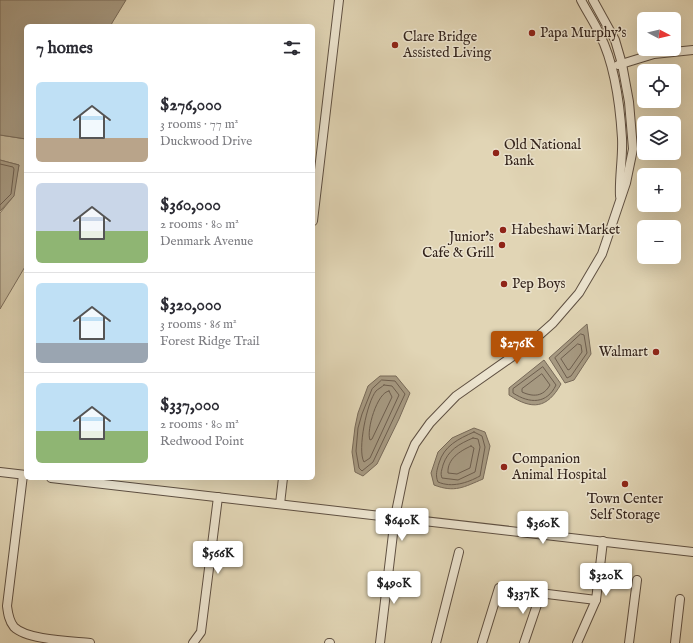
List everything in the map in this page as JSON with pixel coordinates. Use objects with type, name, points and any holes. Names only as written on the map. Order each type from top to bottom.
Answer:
[{"type":"street","points":[[315,204],[339,0]]},
{"type":"street","points":[[581,0],[601,36],[611,67],[618,100],[622,137],[619,181],[620,201]]},
{"type":"street","points":[[380,643],[395,517],[405,468],[416,444],[430,423],[456,396],[526,347],[553,323],[579,293],[602,254],[626,183],[633,149],[629,102],[622,64],[615,40],[593,0]]},
{"type":"street","points":[[611,67],[654,54],[693,50]]},
{"type":"street","points":[[0,472],[24,475],[7,606],[8,616],[13,626],[21,633],[31,636],[90,643]]},
{"type":"street","points":[[69,480],[693,552]]},
{"type":"street","points":[[280,504],[283,480]]},
{"type":"street","points":[[193,643],[201,632],[218,497]]},
{"type":"street","points":[[577,643],[596,600],[603,542]]},
{"type":"street","points":[[436,643],[459,552]]},
{"type":"street","points":[[629,643],[637,580]]},
{"type":"street","points":[[482,643],[499,588],[596,600]]},
{"type":"street","points":[[524,643],[541,593]]},
{"type":"street","points":[[674,643],[680,599]]},
{"type":"shaded area","points":[[0,135],[24,139],[24,268],[0,309],[0,213],[12,198],[19,165],[0,160]]},
{"type":"water","points":[[0,0],[126,0],[112,24],[24,24],[24,139],[0,135]]},
{"type":"water","points":[[0,160],[19,165],[14,196],[0,211]]},
{"type":"water","points":[[587,324],[591,354],[574,380],[565,383],[549,358]]},
{"type":"water","points":[[544,360],[561,384],[550,398],[544,402],[532,405],[517,400],[509,395],[509,388]]},
{"type":"water","points":[[380,376],[396,376],[410,393],[377,464],[363,476],[355,472],[352,452],[355,427],[358,413],[368,386]]},
{"type":"water","points":[[474,428],[485,432],[490,446],[483,479],[465,487],[454,489],[434,485],[431,473],[438,452],[452,438]]},
{"type":"place","name":"Papa Murphy's","points":[[532,33]]},
{"type":"place","name":"Clare Bridge Assisted Living","points":[[395,45]]},
{"type":"place","name":"Old National Bank","points":[[496,153]]},
{"type":"place","name":"Habeshawi Market","points":[[503,230]]},
{"type":"place","name":"Junior's Cafe & Grill","points":[[502,245]]},
{"type":"place","name":"Pep Boys","points":[[504,284]]},
{"type":"place","name":"Walmart","points":[[656,352]]},
{"type":"place","name":"Companion Animal Hospital","points":[[504,467]]},
{"type":"place","name":"Town Center Self Storage","points":[[625,484]]}]
